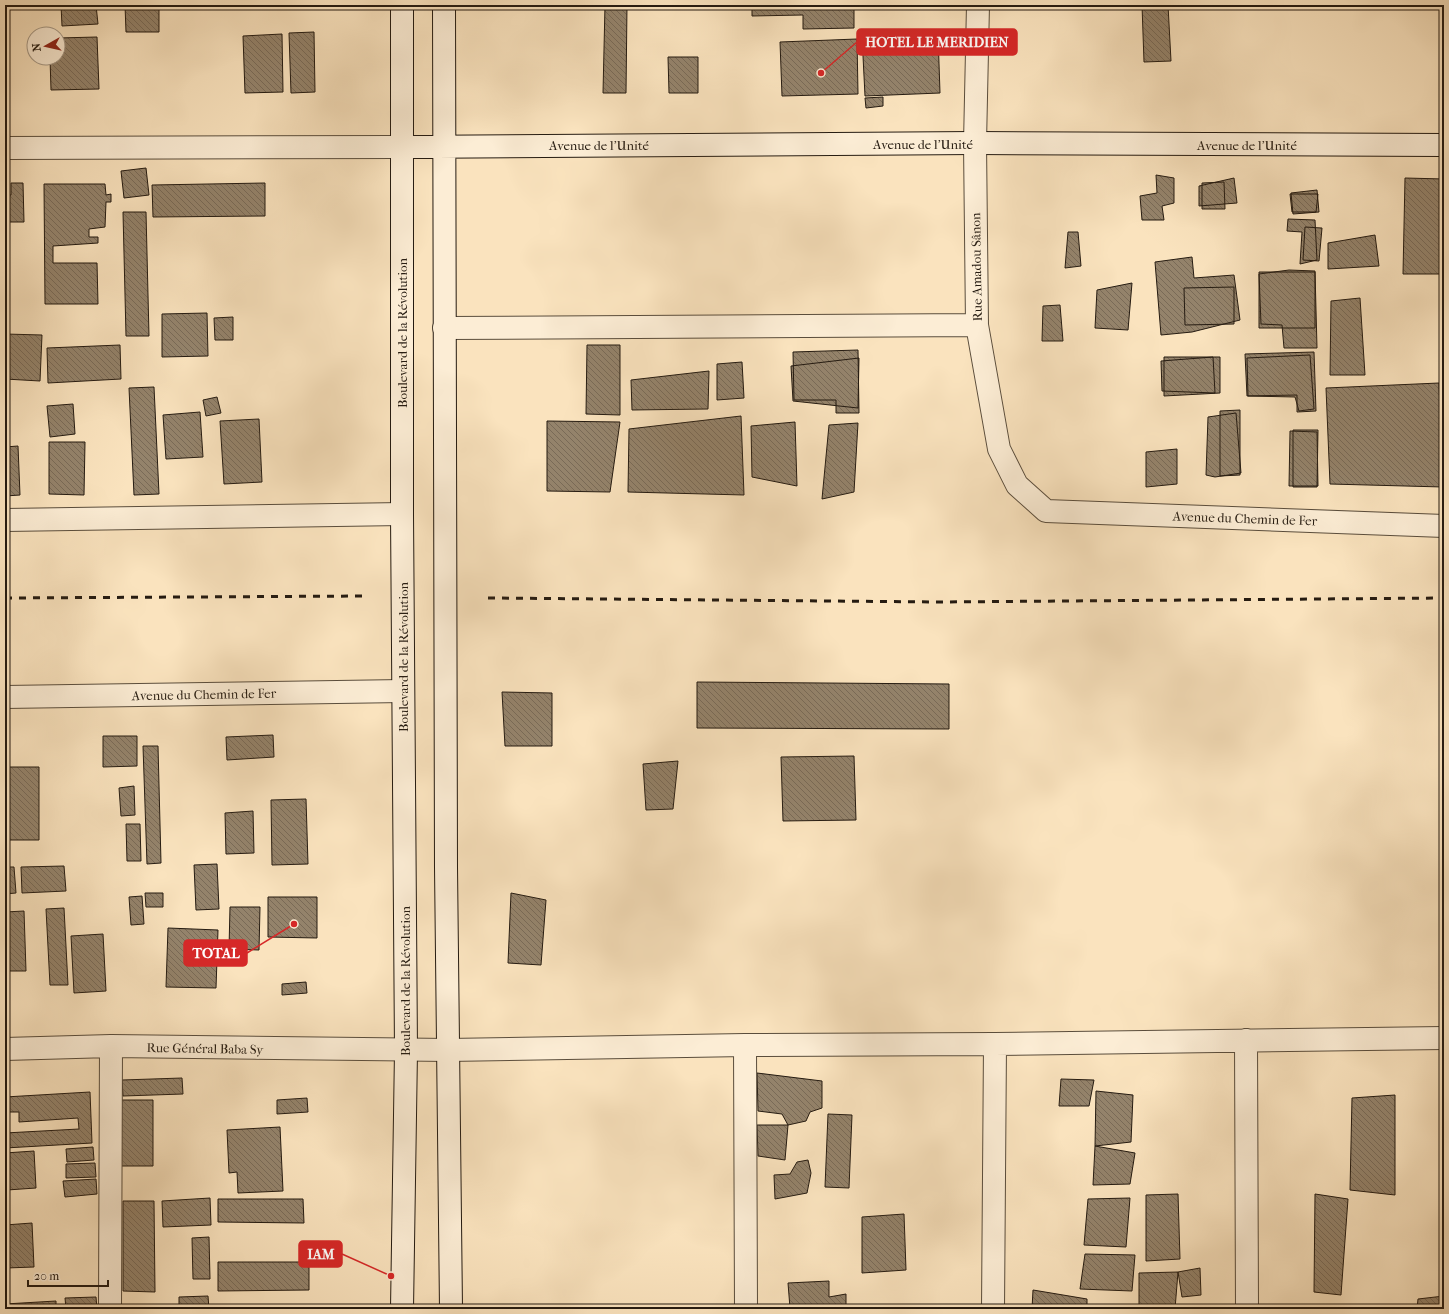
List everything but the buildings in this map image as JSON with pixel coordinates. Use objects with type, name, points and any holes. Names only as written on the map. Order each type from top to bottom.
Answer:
[{"type":"street","name":"Boulevard de la Révolution","points":[[402,5],[402,514],[406,1051],[402,1309]]},
{"type":"street","points":[[444,5],[444,328],[451,1309]]},
{"type":"street","name":"Rue Amadou Sânon","points":[[978,5],[975,143],[977,325],[999,450],[1017,485],[1046,511]]},
{"type":"street","name":"Avenue de l'Unité","points":[[5,148],[975,143],[1444,145]]},
{"type":"street","points":[[444,328],[977,325]]},
{"type":"street","name":"Avenue du Chemin de Fer","points":[[1046,511],[1444,526]]},
{"type":"street","points":[[5,520],[402,514]]},
{"type":"street","name":"Avenue du Chemin de Fer","points":[[5,697],[403,691]]},
{"type":"street","name":"Rue Général Baba Sy","points":[[5,1049],[111,1046],[406,1051],[745,1045],[995,1044],[1444,1038]]},
{"type":"street","points":[[1246,1040],[1247,1309]]},
{"type":"street","points":[[993,1309],[995,1044]]},
{"type":"street","points":[[745,1045],[746,1309]]},
{"type":"street","points":[[110,1309],[111,1046]]},
{"type":"railway","points":[[5,598],[366,596]]},
{"type":"railway","points":[[488,598],[941,602],[1444,598]]},
{"type":"place","name":"HOTEL LE MERIDIEN","points":[[821,73]]},
{"type":"place","name":"TOTAL","points":[[294,924]]},
{"type":"place","name":"IAM","points":[[391,1276]]}]
